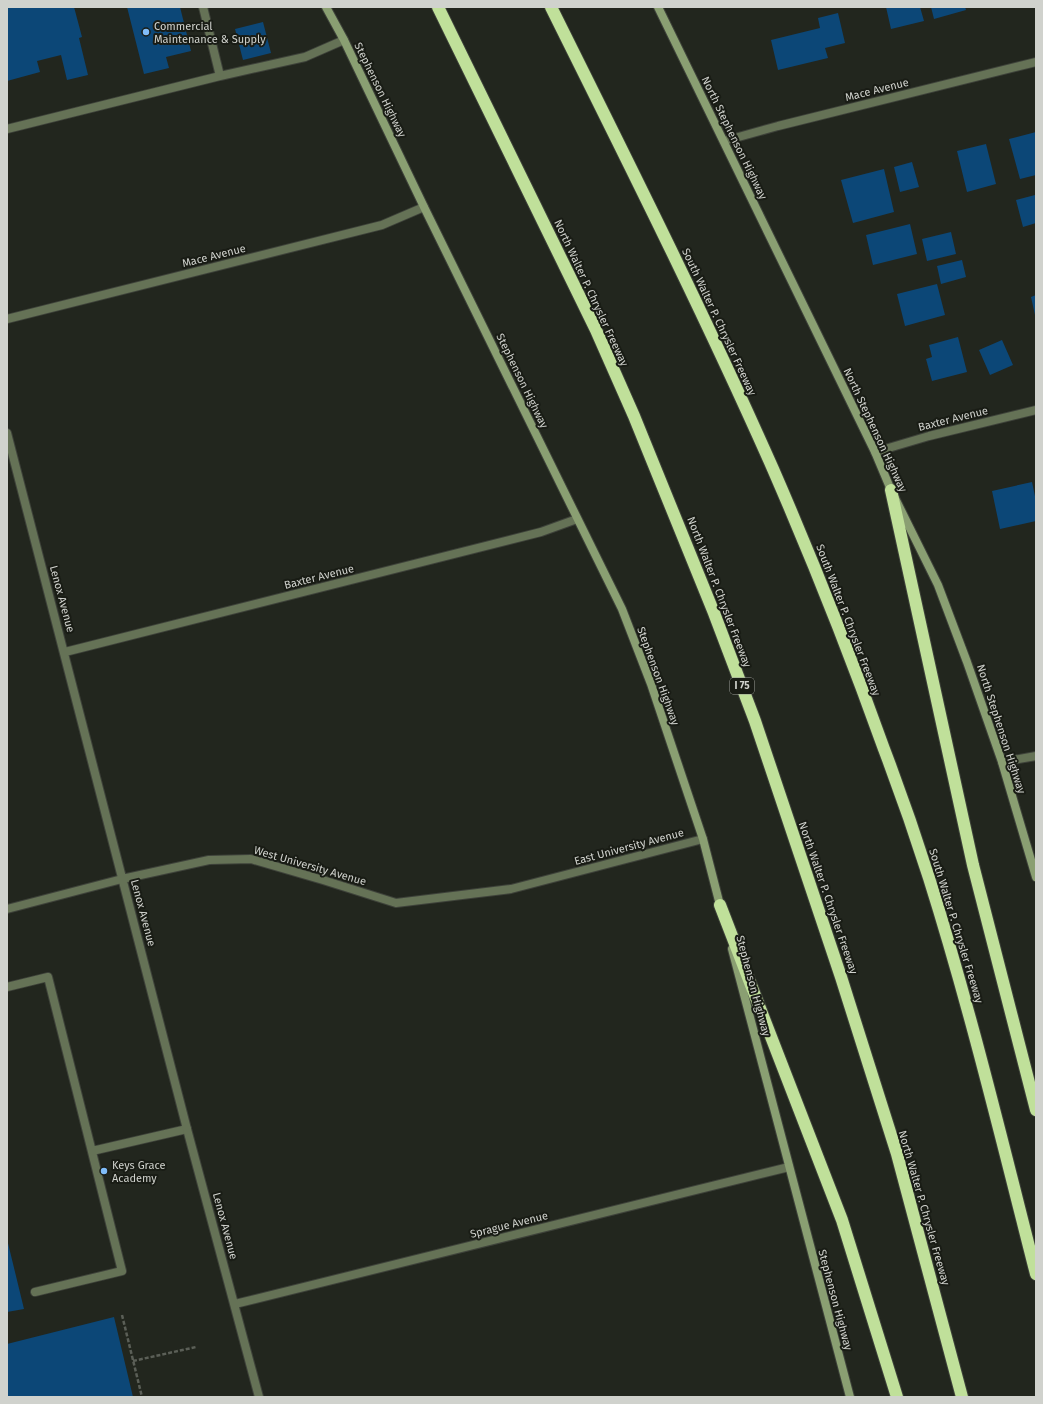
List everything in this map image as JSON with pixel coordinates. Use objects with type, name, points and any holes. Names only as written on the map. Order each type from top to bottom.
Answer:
[{"type":"highway","name":"North Walter P. Chrysler Freeway","points":[[438,7],[596,330],[634,416],[714,613],[755,721],[841,977],[897,1154],[962,1397]]},
{"type":"highway","name":"South Walter P. Chrysler Freeway","points":[[551,7],[681,270],[731,377],[817,574],[885,750],[929,876],[983,1066],[1036,1274]]},
{"type":"highway","points":[[891,490],[973,865],[1036,1110]]},
{"type":"highway","points":[[720,905],[842,1220],[897,1397]]},
{"type":"main road","name":"Stephenson Highway","points":[[326,7],[344,40],[424,207],[622,609],[651,684],[704,839],[720,905],[850,1397]]},
{"type":"main road","name":"North Stephenson Highway","points":[[658,7],[875,452],[891,490],[938,585],[1002,762],[1036,877]]},
{"type":"street","points":[[203,7],[220,76]]},
{"type":"street","points":[[7,130],[220,76],[305,57],[344,40]]},
{"type":"street","name":"Mace Avenue","points":[[724,141],[778,126],[1036,62]]},
{"type":"street","name":"Mace Avenue","points":[[7,319],[382,225],[424,207]]},
{"type":"street","name":"Baxter Avenue","points":[[875,452],[929,436],[1036,410]]},
{"type":"street","name":"Lenox Avenue","points":[[7,434],[65,652],[187,1129],[259,1397]]},
{"type":"street","name":"Baxter Avenue","points":[[65,652],[535,534],[577,519]]},
{"type":"street","points":[[1002,762],[1036,756]]},
{"type":"street","name":"East University Avenue","points":[[560,877],[704,839]]},
{"type":"street","name":"West University Avenue","points":[[7,909],[122,879],[209,860],[251,859],[396,903],[511,889],[560,877]]},
{"type":"street","points":[[7,987],[48,977],[122,1271],[35,1292]]},
{"type":"street","points":[[92,1151],[187,1129]]},
{"type":"street","name":"Sprague Avenue","points":[[235,1304],[789,1167]]},
{"type":"path","points":[[122,1316],[142,1397]]},
{"type":"path","points":[[133,1361],[196,1347]]},
{"type":"building","points":[[7,7],[74,7],[82,37],[79,38],[88,75],[67,80],[61,55],[37,61],[40,72],[7,81]]},
{"type":"building","points":[[127,7],[180,7],[191,51],[166,57],[169,68],[144,74]]},
{"type":"building","points":[[886,7],[920,7],[924,21],[891,29]]},
{"type":"building","points":[[931,7],[965,7],[966,10],[934,19]]},
{"type":"building","points":[[838,13],[845,43],[825,48],[828,58],[778,70],[771,40],[820,28],[818,18]]},
{"type":"building","points":[[263,22],[271,53],[243,60],[235,29]]},
{"type":"building","points":[[1036,132],[1036,175],[1020,179],[1009,139]]},
{"type":"building","points":[[986,144],[996,184],[967,192],[957,151]]},
{"type":"building","points":[[912,162],[919,187],[900,192],[894,167]]},
{"type":"building","points":[[884,169],[894,212],[853,223],[841,180]]},
{"type":"building","points":[[1035,195],[1036,223],[1023,227],[1016,200]]},
{"type":"building","points":[[910,224],[917,254],[873,265],[866,235]]},
{"type":"building","points":[[951,232],[956,254],[927,261],[922,239]]},
{"type":"building","points":[[962,260],[966,277],[941,284],[937,266]]},
{"type":"building","points":[[937,284],[945,315],[905,326],[897,294]]},
{"type":"building","points":[[1036,295],[1036,315],[1035,315],[1031,297]]},
{"type":"building","points":[[958,337],[967,372],[932,381],[926,359],[932,357],[929,345]]},
{"type":"building","points":[[1002,340],[1013,365],[990,375],[979,350]]},
{"type":"building","points":[[1032,482],[1036,501],[1036,521],[1000,529],[992,491]]},
{"type":"building","points":[[7,1239],[24,1309],[7,1312]]},
{"type":"building","points":[[114,1317],[133,1397],[7,1397],[7,1344]]},
{"type":"place","name":"Commercial Maintenance & Supply","points":[[146,32]]},
{"type":"place","name":"Keys Grace Academy","points":[[104,1171]]}]
